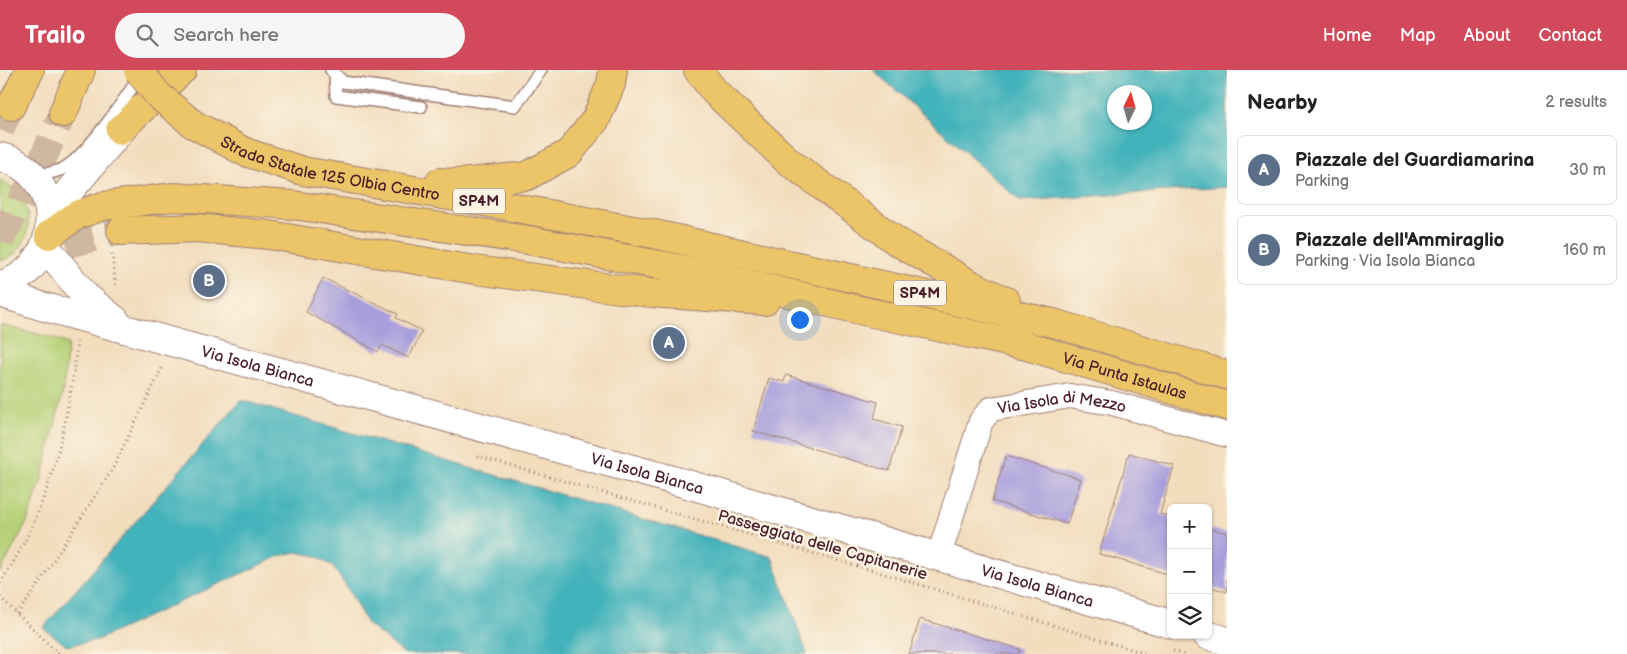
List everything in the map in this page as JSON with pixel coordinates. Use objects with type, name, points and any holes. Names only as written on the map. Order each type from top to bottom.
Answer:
[{"type":"main road","points":[[19,70],[11,106],[30,70]]},
{"type":"main road","points":[[63,113],[81,70]]},
{"type":"main road","name":"Strada Statale 125 Olbia Centro","points":[[138,70],[158,95],[193,124],[245,152],[304,171],[607,225],[1057,324]]},
{"type":"main road","points":[[120,130],[182,70]]},
{"type":"main road","points":[[304,171],[460,183],[527,176],[569,153],[596,119],[611,84],[613,70]]},
{"type":"main road","points":[[698,70],[714,91],[788,161],[896,241],[972,285],[1057,324]]},
{"type":"main road","points":[[48,232],[76,216],[103,206],[174,197],[293,205],[537,242],[702,273],[868,312],[1022,345]]},
{"type":"main road","points":[[116,241],[197,228],[269,235],[475,270],[650,293],[762,301],[868,312]]},
{"type":"main road","name":"Strada Statale 125 Olbia Centro","points":[[783,263],[1022,345]]},
{"type":"main road","name":"Via Punta Istaulas","points":[[1057,324],[1227,375]]},
{"type":"main road","name":"Via Punta Istaulas","points":[[1022,345],[1227,406]]},
{"type":"street","points":[[0,285],[21,276],[36,263],[48,232],[120,130],[170,70]]},
{"type":"street","points":[[0,157],[21,166],[33,176],[45,194],[48,232]]},
{"type":"street","name":"Via Isola Bianca","points":[[48,232],[85,296],[124,328]]},
{"type":"street","name":"Via Isola Bianca","points":[[0,292],[40,306],[674,480],[1167,623]]},
{"type":"street","name":"Via Isola di Mezzo","points":[[939,556],[981,421],[991,409],[1070,396],[1112,404],[1227,435]]},
{"type":"street","points":[[1212,636],[1227,641]]},
{"type":"lane","points":[[33,176],[60,170],[72,162],[118,108],[144,70]]},
{"type":"lane","points":[[333,72],[343,82],[515,106],[541,70]]},
{"type":"lane","points":[[333,72],[336,96],[421,107]]},
{"type":"path","points":[[116,241],[117,288]]},
{"type":"path","points":[[0,583],[14,564],[32,529],[46,488],[69,405],[78,334]]},
{"type":"path","points":[[17,614],[112,470],[167,359]]},
{"type":"path","name":"Passeggiata delle Capitanerie","points":[[473,455],[878,572],[1147,654]]},
{"type":"path","points":[[0,597],[59,654]]},
{"type":"green space","points":[[0,180],[12,188],[21,198],[26,209],[28,222],[27,234],[22,246],[13,255],[0,261]]},
{"type":"green space","points":[[0,325],[50,337],[68,344],[63,391],[42,479],[27,522],[0,572]]},
{"type":"water","points":[[873,70],[1227,70],[1227,187],[1020,201]]},
{"type":"water","points":[[241,400],[772,557],[807,654],[405,654],[367,624],[346,586],[332,566],[316,556],[296,552],[280,556],[97,640],[67,646],[43,628]]},
{"type":"building","points":[[323,278],[398,314],[396,318],[422,331],[409,358],[382,345],[378,352],[306,312]]},
{"type":"building","points":[[786,375],[878,402],[874,419],[902,427],[889,471],[753,431],[769,378],[784,382]]},
{"type":"building","points":[[1129,453],[1174,466],[1160,514],[1167,516],[1167,574],[1099,554]]},
{"type":"building","points":[[1006,456],[1081,479],[1067,524],[992,501]]},
{"type":"building","points":[[1212,529],[1227,533],[1227,592],[1212,587]]},
{"type":"building","points":[[920,619],[1020,649],[1019,654],[909,654]]},
{"type":"tunnel","points":[[0,130],[11,106]]},
{"type":"tunnel","points":[[0,240],[36,174],[63,113]]},
{"type":"tunnel","points":[[29,263],[64,245],[121,231]]},
{"type":"place","name":"Piazzale dell'Ammiraglio","points":[[209,281]]},
{"type":"place","name":"Piazzale del Guardiamarina","points":[[669,343]]}]
